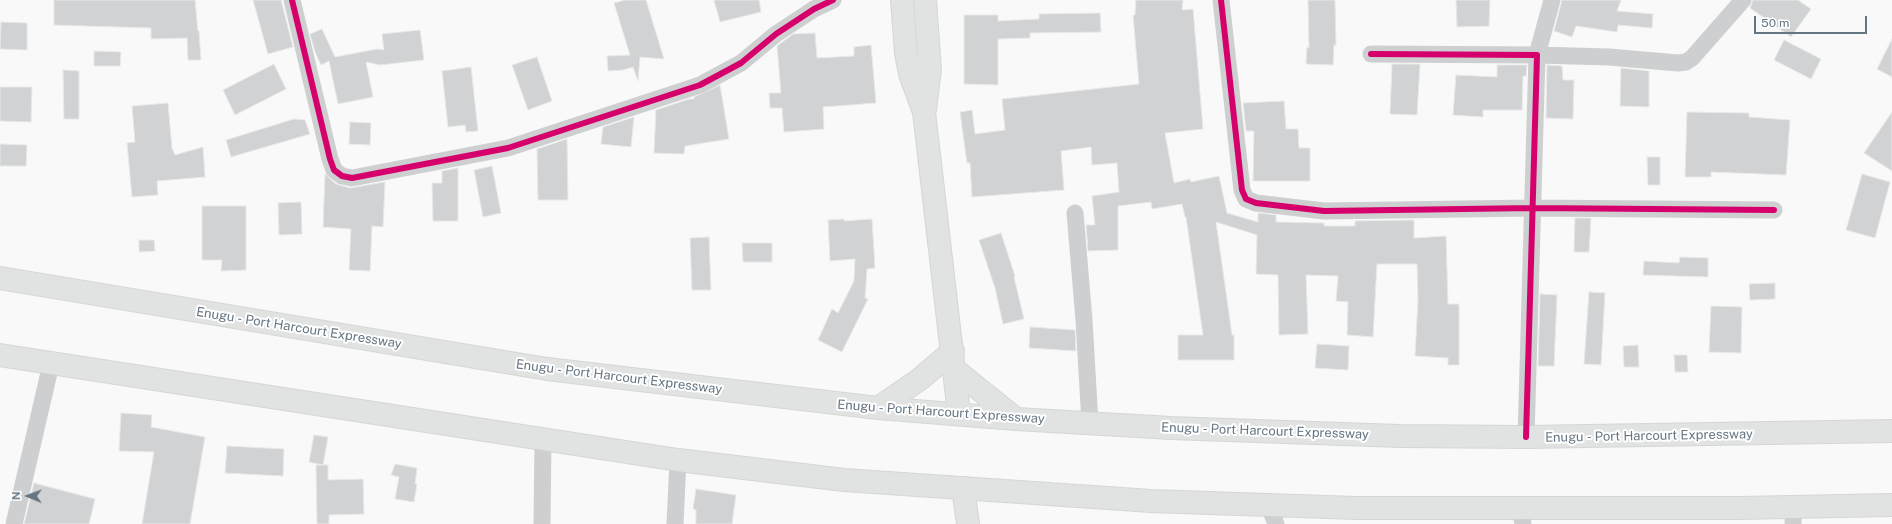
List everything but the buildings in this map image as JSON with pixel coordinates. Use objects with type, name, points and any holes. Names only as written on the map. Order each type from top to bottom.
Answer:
[{"type":"main road","points":[[902,0],[906,53],[910,74],[924,112],[954,360],[959,414]]},
{"type":"main road","points":[[924,112],[930,69],[925,0]]},
{"type":"main road","name":"Enugu - Port Harcourt Expressway","points":[[0,278],[547,369],[878,408],[1016,419],[1302,434],[1526,437],[1892,431]]},
{"type":"main road","points":[[0,355],[678,460],[844,480],[1151,501],[1273,515],[1424,510],[1521,517],[1794,515],[1892,505]]},
{"type":"main road","points":[[878,408],[920,379],[954,360]]},
{"type":"main road","points":[[954,360],[1016,419]]},
{"type":"main road","points":[[963,488],[968,524]]},
{"type":"street","points":[[292,0],[330,159],[334,170],[342,176],[352,178],[508,148],[700,85],[741,63],[776,34],[814,9],[833,0]]},
{"type":"street","points":[[1221,0],[1242,190],[1246,199],[1256,203],[1324,211],[1532,208],[1774,210]]},
{"type":"street","points":[[1526,437],[1537,55],[1552,0]]},
{"type":"street","points":[[1371,54],[1537,55],[1609,57],[1686,62],[1692,58],[1743,0]]},
{"type":"street","points":[[1075,213],[1084,320],[1090,423]]},
{"type":"street","points":[[14,524],[51,364]]},
{"type":"street","points":[[542,524],[543,439]]},
{"type":"street","points":[[674,524],[678,460]]},
{"type":"cycle path","points":[[292,0],[330,159],[334,170],[342,176],[352,178],[508,148],[700,85],[741,63],[776,34],[814,9],[833,0]]},
{"type":"cycle path","points":[[1221,0],[1242,190],[1246,199],[1256,203],[1324,211],[1532,208],[1774,210]]},
{"type":"cycle path","points":[[1371,54],[1537,55],[1526,437]]}]
